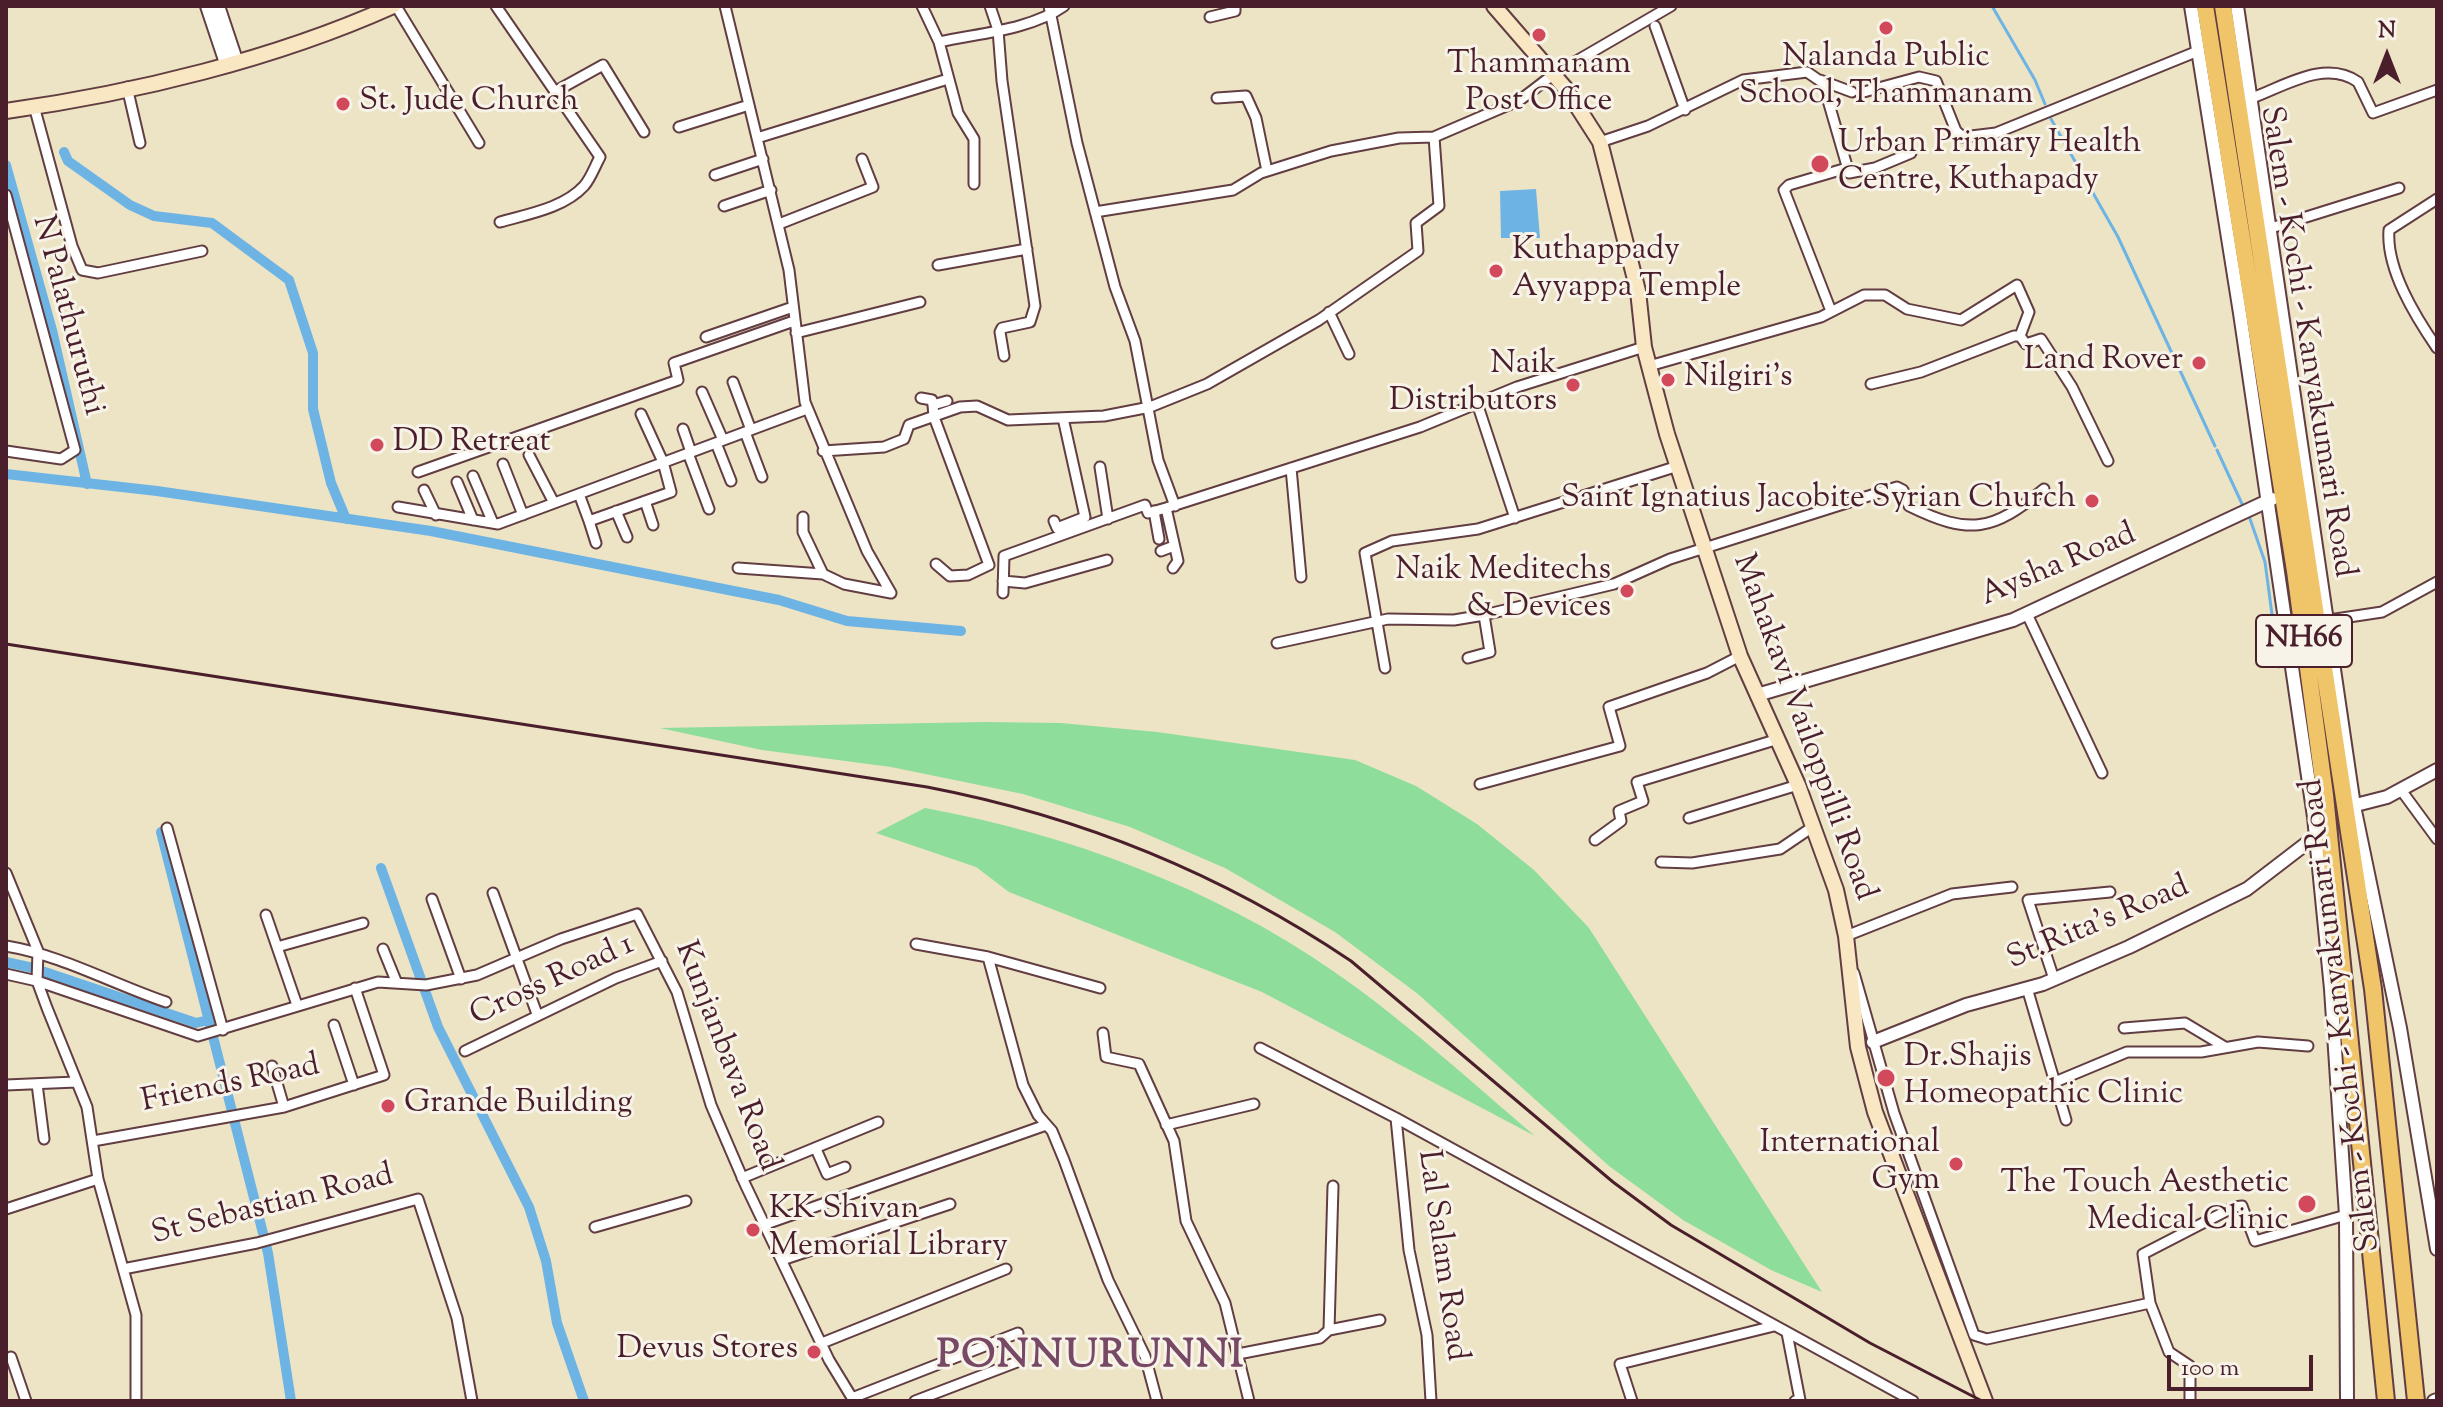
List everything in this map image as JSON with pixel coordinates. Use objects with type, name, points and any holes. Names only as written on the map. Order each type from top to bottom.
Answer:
[{"type":"highway","name":"Salem - Kochi - Kanyakumari Road","points":[[2205,6],[2351,807],[2416,1401]]},
{"type":"highway","name":"Salem - Kochi - Kanyakumari Road","points":[[2223,6],[2270,352],[2275,498],[2322,831],[2386,1401]]},
{"type":"main road","points":[[6,103],[20,108],[232,64],[348,27],[394,6]]},
{"type":"main road","name":"Mahakavi Vailoppilli Road","points":[[1494,6],[1554,74],[1580,108],[1600,142],[1638,291],[1644,347],[1678,466],[1740,656],[1775,740],[1798,785],[1836,890],[1850,962],[1851,1003],[1875,1112],[1985,1401]]},
{"type":"street","points":[[207,6],[232,64]]},
{"type":"street","points":[[218,6],[232,64]]},
{"type":"street","points":[[394,6],[479,143]]},
{"type":"street","points":[[496,6],[600,157],[585,185],[569,197],[551,207],[500,222]]},
{"type":"street","points":[[725,6],[779,224],[807,409],[867,551],[891,593],[844,584],[823,574],[738,568]]},
{"type":"street","points":[[922,6],[939,42],[958,113],[974,139],[974,184]]},
{"type":"street","points":[[990,6],[998,30],[1002,81],[1035,306],[1030,322],[1002,328],[1004,356]]},
{"type":"street","points":[[939,42],[998,30],[1064,6]]},
{"type":"street","points":[[1210,17],[1235,11],[1235,6]]},
{"type":"street","points":[[1095,212],[1233,190],[1267,171],[1345,149],[1399,138],[1434,137],[1520,100],[1554,74],[1671,6]]},
{"type":"street","points":[[2191,6],[2275,498]]},
{"type":"street","points":[[2237,6],[2329,620],[2351,807],[2400,1028],[2437,1249]]},
{"type":"street","points":[[1050,11],[1095,212],[1115,287],[1135,341],[1150,407],[1178,561],[1173,568]]},
{"type":"street","points":[[1655,26],[1685,110]]},
{"type":"street","points":[[1600,142],[1685,110],[1751,78],[1807,72],[1856,93],[1919,77],[1936,81],[1956,131],[1963,137],[1996,133],[2198,51]]},
{"type":"street","points":[[556,91],[603,65],[644,132]]},
{"type":"street","points":[[2252,98],[2295,80],[2333,71],[2358,82],[2373,113],[2437,90]]},
{"type":"street","points":[[757,138],[948,79]]},
{"type":"street","points":[[1820,80],[1847,168],[1853,173],[1911,153]]},
{"type":"street","points":[[127,87],[140,143]]},
{"type":"street","points":[[1217,98],[1246,96],[1256,118],[1267,171]]},
{"type":"street","points":[[679,127],[749,105]]},
{"type":"street","points":[[20,108],[82,270],[98,273],[202,251]]},
{"type":"street","points":[[823,451],[884,447],[904,439],[909,425],[960,407],[977,406],[1008,420],[1104,416],[1150,407],[1207,384],[1329,312],[1418,251],[1416,223],[1439,206],[1434,137]]},
{"type":"street","points":[[715,175],[763,159]]},
{"type":"street","points":[[779,224],[873,187],[862,159]]},
{"type":"street","points":[[1831,311],[1784,190],[1789,185],[1847,168]]},
{"type":"street","points":[[2271,228],[2399,188]]},
{"type":"street","points":[[724,206],[771,190]]},
{"type":"street","name":"N Palathuruthi","points":[[6,195],[75,450],[61,459],[6,451]]},
{"type":"street","points":[[2437,199],[2389,230],[2387,248],[2400,280],[2437,348]]},
{"type":"street","points":[[938,265],[1027,249]]},
{"type":"street","points":[[1649,366],[1831,311],[1864,295],[1885,295],[1907,309],[1961,320],[2017,285],[2029,312],[2020,336],[1921,372],[1871,384]]},
{"type":"street","points":[[796,333],[920,302]]},
{"type":"street","points":[[706,337],[793,307]]},
{"type":"street","points":[[1329,312],[1349,354]]},
{"type":"street","points":[[418,472],[678,380],[674,363],[794,321]]},
{"type":"street","points":[[2020,336],[2026,344],[2041,339],[2044,341],[2108,461]]},
{"type":"street","points":[[1054,521],[1057,528],[1108,519],[1145,505],[1148,513],[1170,507],[1420,427],[1477,403],[1644,347]]},
{"type":"street","points":[[733,382],[762,477]]},
{"type":"street","points":[[702,392],[731,481]]},
{"type":"street","points":[[921,398],[932,400],[934,417],[989,565]]},
{"type":"street","points":[[933,405],[947,401]]},
{"type":"street","points":[[1477,403],[1515,518]]},
{"type":"street","points":[[398,507],[493,523],[523,515],[807,409]]},
{"type":"street","points":[[589,521],[671,492],[663,462],[641,414]]},
{"type":"street","points":[[1063,418],[1087,522]]},
{"type":"street","points":[[683,429],[709,509]]},
{"type":"street","points":[[529,455],[554,503]]},
{"type":"street","points":[[503,464],[523,515]]},
{"type":"street","points":[[1385,668],[1365,553],[1392,541],[1478,529],[1678,466]]},
{"type":"street","points":[[1100,467],[1108,519]]},
{"type":"street","points":[[1291,468],[1301,577]]},
{"type":"street","points":[[473,476],[493,523]]},
{"type":"street","points":[[457,482],[473,520]]},
{"type":"street","points":[[1277,643],[1376,621],[1454,620],[1484,615],[1614,584],[1706,547],[1897,487],[1903,490],[1909,506],[1966,528],[1990,525],[2014,513],[2044,489]]},
{"type":"street","points":[[424,490],[436,515]]},
{"type":"street","points":[[579,494],[596,543]]},
{"type":"street","name":"Aysha Road","points":[[1757,695],[2027,614],[2275,498]]},
{"type":"street","points":[[645,501],[653,525]]},
{"type":"street","points":[[616,511],[627,537]]},
{"type":"street","points":[[1154,511],[1161,534],[1159,539]]},
{"type":"street","points":[[803,517],[803,532],[823,574]]},
{"type":"street","points":[[1003,593],[1004,556],[1087,522]]},
{"type":"street","points":[[1161,551],[1174,546]]},
{"type":"street","points":[[1003,581],[1025,583],[1107,560]]},
{"type":"street","points":[[936,564],[950,576],[968,575],[989,565],[1004,568]]},
{"type":"street","points":[[2329,620],[2382,612],[2437,582]]},
{"type":"street","points":[[2027,614],[2102,773]]},
{"type":"street","points":[[1468,658],[1490,652],[1484,615]]},
{"type":"street","points":[[1480,784],[1620,746],[1609,707],[1707,673],[1740,656]]},
{"type":"street","points":[[1595,840],[1621,821],[1619,811],[1643,801],[1637,782],[1775,740]]},
{"type":"street","points":[[2351,807],[2401,790],[2437,770]]},
{"type":"street","points":[[1689,818],[1798,785]]},
{"type":"street","points":[[2401,790],[2437,839]]},
{"type":"street","points":[[1661,862],[1692,863],[1780,849],[1814,826]]},
{"type":"street","points":[[167,828],[223,1030]]},
{"type":"street","points":[[2322,831],[2346,1215],[2347,1401]]},
{"type":"street","name":"St.Rita's Road","points":[[1873,1042],[1966,1005],[2054,979],[2247,889],[2322,831]]},
{"type":"street","points":[[6,873],[39,955],[37,980],[87,1107],[98,1179],[136,1315],[136,1401]]},
{"type":"street","points":[[1846,936],[1952,894],[2012,887]]},
{"type":"street","points":[[2054,979],[2028,900],[2110,892]]},
{"type":"street","points":[[493,893],[514,958],[537,1014]]},
{"type":"street","points":[[432,899],[461,979]]},
{"type":"street","name":"Kunjanbava Road","points":[[37,980],[198,1036],[355,988],[396,981],[426,985],[461,979],[631,913],[641,918],[677,992],[711,1105],[742,1178],[853,1400]]},
{"type":"street","points":[[266,915],[297,1005]]},
{"type":"street","points":[[277,947],[363,923]]},
{"type":"street","points":[[916,944],[988,957],[1100,988]]},
{"type":"street","points":[[6,946],[39,955],[166,1002]]},
{"type":"street","points":[[383,949],[396,981]]},
{"type":"street","points":[[988,957],[1023,1085],[1064,1160],[1116,1298],[1145,1356],[1157,1401]]},
{"type":"street","name":"Cross Road 1","points":[[465,1051],[537,1014],[662,961]]},
{"type":"street","points":[[1850,962],[1908,1156],[1974,1335],[1987,1339],[2150,1303]]},
{"type":"street","points":[[6,974],[37,980]]},
{"type":"street","name":"Friends Road","points":[[93,1141],[284,1107],[384,1075],[355,988]]},
{"type":"street","points":[[2027,988],[2066,1120]]},
{"type":"street","points":[[2124,1028],[2185,1023],[2225,1047]]},
{"type":"street","points":[[334,1025],[354,1085]]},
{"type":"street","points":[[1103,1033],[1106,1057],[1139,1064],[1174,1141],[1186,1221],[1225,1303],[1249,1401]]},
{"type":"street","points":[[2055,1082],[2127,1052],[2201,1052],[2258,1042],[2308,1046]]},
{"type":"street","points":[[1260,1048],[1396,1118],[1913,1401]]},
{"type":"street","points":[[272,1066],[284,1107]]},
{"type":"street","points":[[6,1085],[76,1082]]},
{"type":"street","points":[[37,1084],[44,1139]]},
{"type":"street","points":[[1166,1125],[1254,1104]]},
{"type":"street","name":"Lal Salam Road","points":[[1396,1118],[1409,1250],[1427,1335],[1431,1401]]},
{"type":"street","points":[[742,1178],[878,1122]]},
{"type":"street","points":[[766,1224],[1046,1125]]},
{"type":"street","points":[[816,1149],[827,1174],[845,1167]]},
{"type":"street","points":[[6,1209],[98,1179]]},
{"type":"street","points":[[1329,1330],[1333,1186]]},
{"type":"street","name":"St Sebastian Road","points":[[123,1269],[263,1242],[418,1199],[457,1318],[472,1401]]},
{"type":"street","points":[[595,1227],[686,1201]]},
{"type":"street","points":[[782,1260],[950,1204]]},
{"type":"street","points":[[2190,1401],[2190,1366],[2169,1352],[2150,1303],[2143,1254],[2234,1207],[2242,1206],[2255,1241],[2346,1215]]},
{"type":"street","points":[[822,1343],[1006,1269]]},
{"type":"street","points":[[1238,1354],[1320,1338],[1329,1330],[1380,1320]]},
{"type":"street","points":[[1632,1401],[1620,1364],[1774,1326]]},
{"type":"street","points":[[853,1400],[1018,1333]]},
{"type":"street","points":[[1787,1333],[1800,1400],[1795,1401]]},
{"type":"street","points":[[11,1357],[26,1401]]},
{"type":"street","points":[[915,1401],[1017,1362]]},
{"type":"green space","points":[[1061,723],[1157,732],[1355,760],[1416,786],[1477,824],[1534,870],[1589,928],[1822,1292],[1771,1270],[1683,1220],[1609,1166],[1418,994],[1335,932],[1225,868],[1130,827],[1023,794],[891,767],[762,750],[660,728]]},
{"type":"green space","points":[[925,808],[978,819],[1085,849],[1138,868],[1239,914],[1287,941],[1359,990],[1535,1136],[1262,992],[1009,892],[976,867],[876,833]]},
{"type":"water","points":[[1536,189],[1540,238],[1501,238],[1500,191]]},
{"type":"waterway","points":[[1992,6],[2035,80],[2045,104]]},
{"type":"waterway","points":[[2051,119],[2118,237],[2215,446]]},
{"type":"waterway","points":[[64,152],[68,161],[130,205],[154,216],[212,223],[289,280],[313,353],[313,409],[331,483],[346,519]]},
{"type":"waterway","points":[[6,165],[52,330],[87,484]]},
{"type":"waterway","points":[[2217,450],[2243,506]]},
{"type":"waterway","points":[[6,474],[157,491],[431,531],[779,600],[847,621],[961,631]]},
{"type":"waterway","points":[[2250,519],[2265,562],[2279,667]]},
{"type":"waterway","points":[[161,832],[268,1253],[291,1401]]},
{"type":"waterway","points":[[381,868],[438,1027],[529,1207],[546,1261],[557,1323],[584,1401]]},
{"type":"waterway","points":[[6,962],[33,968],[196,1023],[208,1020]]},
{"type":"railway","points":[[6,644],[927,787],[1039,814],[1148,852],[1252,901],[1351,961],[1613,1182],[1671,1225],[1870,1343],[1982,1401]]},
{"type":"place","name":"Nalanda Public School, Thammanam","points":[[1886,28]]},
{"type":"place","name":"Thammanam Post Office","points":[[1539,35]]},
{"type":"place","name":"St. Jude Church","points":[[343,104]]},
{"type":"place","name":"Urban Primary Health Centre, Kuthapady","points":[[1820,164]]},
{"type":"place","name":"Kuthappady Ayyappa Temple","points":[[1496,271]]},
{"type":"place","name":"Land Rover","points":[[2199,363]]},
{"type":"place","name":"Nilgiri's","points":[[1668,380]]},
{"type":"place","name":"Naik Distributors","points":[[1573,385]]},
{"type":"place","name":"DD Retreat","points":[[377,445]]},
{"type":"place","name":"Saint Ignatius Jacobite Syrian Church","points":[[2092,501]]},
{"type":"place","name":"Naik Meditechs & Devices","points":[[1627,591]]},
{"type":"place","name":"Dr.Shajis Homeopathic Clinic","points":[[1886,1078]]},
{"type":"place","name":"Grande Building","points":[[388,1106]]},
{"type":"place","name":"International Gym","points":[[1956,1164]]},
{"type":"place","name":"The Touch Aesthetic Medical Clinic","points":[[2307,1204]]},
{"type":"place","name":"KK Shivan Memorial Library","points":[[753,1230]]},
{"type":"place","name":"Devus Stores","points":[[814,1352]]},
{"type":"district","name":"PONNURUNNI","points":[[1091,1359]]}]
